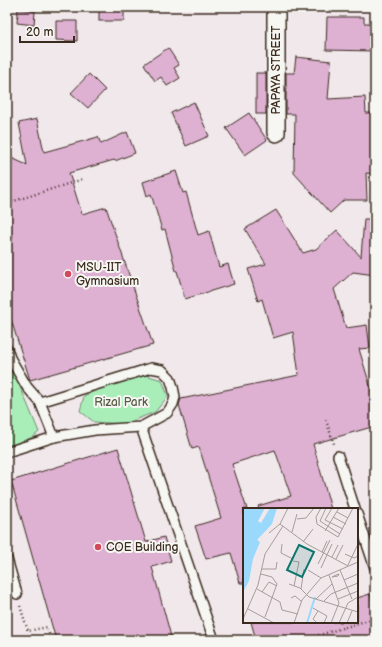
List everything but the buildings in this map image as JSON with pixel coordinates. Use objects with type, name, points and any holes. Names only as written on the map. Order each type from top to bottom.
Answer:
[{"type":"street","name":"PAPAYA STREET","points":[[276,7],[276,133]]},
{"type":"lane","points":[[7,349],[8,358],[27,387],[40,402],[54,437]]},
{"type":"lane","points":[[7,452],[54,437],[95,430],[142,427],[167,413],[173,404],[175,397],[170,378],[162,370],[151,368],[40,402]]},
{"type":"lane","points":[[142,427],[214,640]]},
{"type":"lane","points":[[338,456],[355,508]]},
{"type":"lane","points":[[358,517],[375,568]]},
{"type":"lane","points":[[7,559],[17,594]]},
{"type":"path","points":[[7,208],[11,202],[83,179]]},
{"type":"path","points":[[326,420],[338,456]]},
{"type":"path","points":[[17,594],[28,631],[47,627],[51,640]]},
{"type":"path","points":[[304,640],[375,618]]},
{"type":"green space","points":[[7,370],[14,373],[39,432],[33,437],[7,447]]},
{"type":"green space","name":"Rizal Park","points":[[142,374],[162,380],[168,396],[155,412],[124,424],[94,422],[80,411],[84,396],[115,381]]},
{"type":"place","name":"MSU-IIT Gymnasium","points":[[68,274]]},
{"type":"place","name":"COE Building","points":[[98,547]]}]
